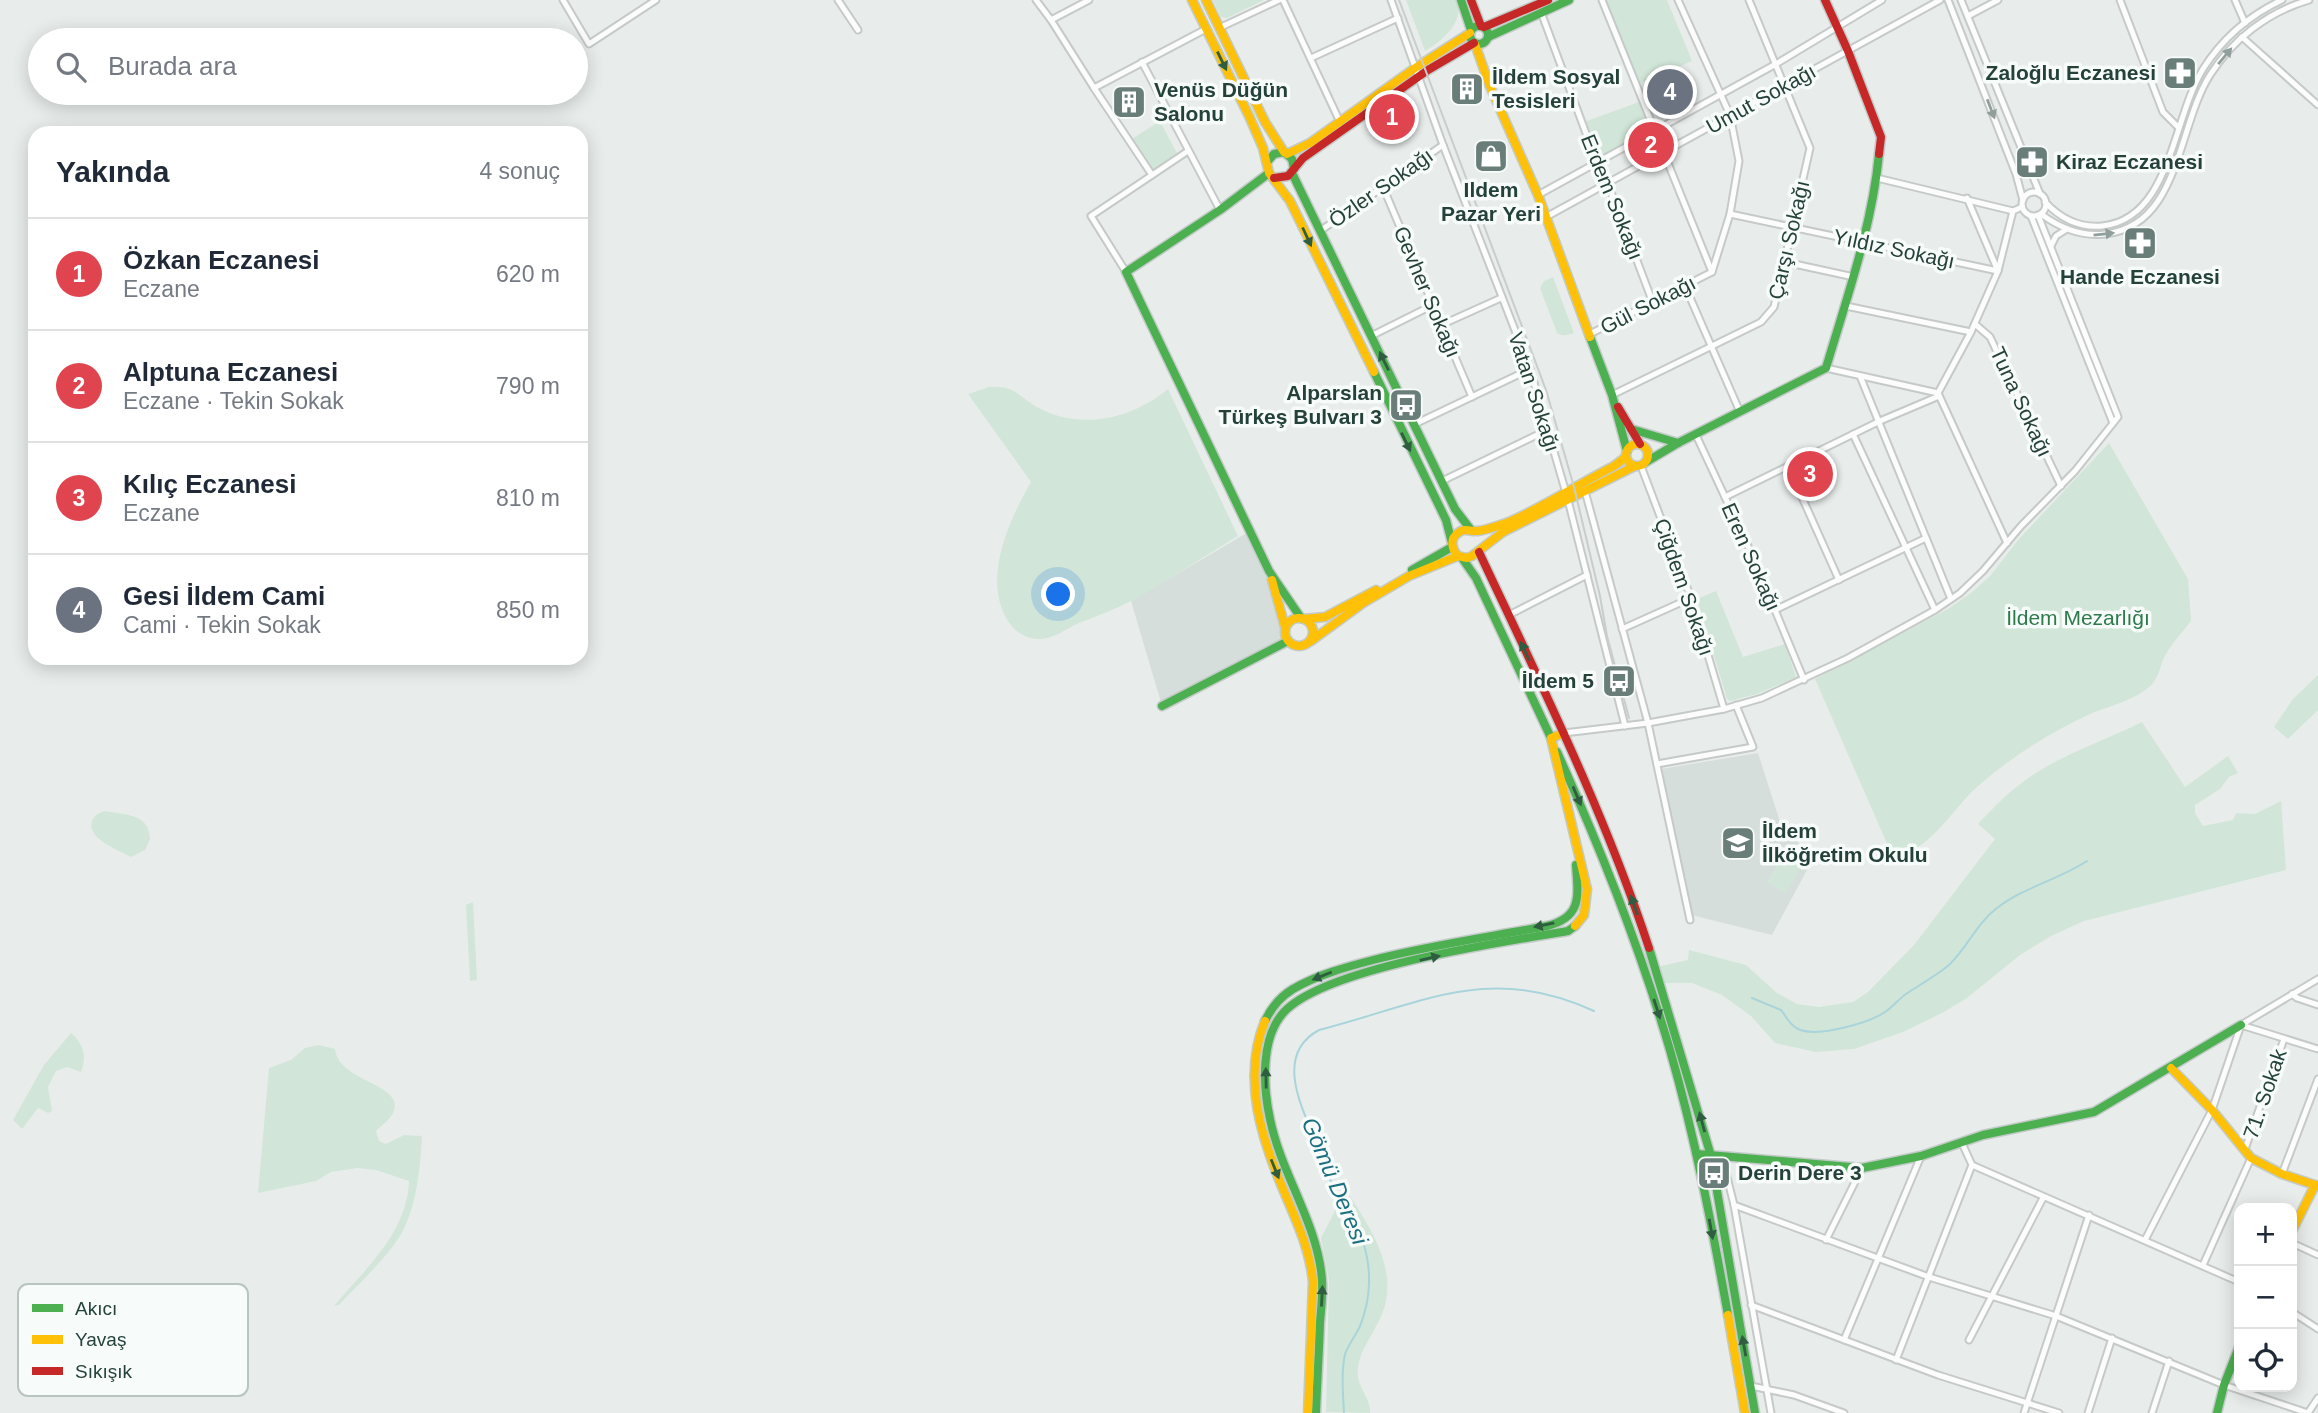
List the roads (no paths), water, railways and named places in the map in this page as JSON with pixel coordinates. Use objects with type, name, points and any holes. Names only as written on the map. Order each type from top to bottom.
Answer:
[{"type":"street","points":[[563,0],[580,28]]},
{"type":"street","points":[[588,42],[656,0]]},
{"type":"street","points":[[838,0],[858,30]]},
{"type":"street","points":[[1037,0],[1152,175]]},
{"type":"street","points":[[1051,20],[1089,0]]},
{"type":"street","points":[[1192,0],[1249,116],[1271,175],[1290,201],[1359,347],[1446,520],[1452,545],[1476,578],[1551,738],[1609,872],[1671,1057],[1697,1154],[1745,1413]]},
{"type":"street","points":[[1206,0],[1265,122],[1294,162],[1293,171],[1320,230],[1455,509],[1480,537],[1480,550],[1609,838],[1643,930],[1679,1042],[1711,1156],[1755,1413]]},
{"type":"street","points":[[1219,28],[1281,0],[1340,122]]},
{"type":"street","name":"Vatan Sokağı","points":[[1391,0],[1443,145],[1530,369],[1567,496],[1625,726]]},
{"type":"street","points":[[1461,0],[1470,39],[1483,44],[1548,0]]},
{"type":"street","points":[[1471,0],[1488,32],[1485,61],[1489,84]]},
{"type":"street","points":[[1271,175],[1284,179],[1303,158],[1475,26],[1483,26],[1539,5],[1569,0]]},
{"type":"street","points":[[1602,0],[1712,272]]},
{"type":"street","name":"Gül Sokağı","points":[[1590,334],[1712,272],[1730,214],[1740,161],[1730,115],[1678,0]]},
{"type":"street","name":"Çarşı Sokağı","points":[[1612,395],[1761,322],[1774,307],[1810,148],[1749,0]]},
{"type":"street","points":[[1825,0],[1881,137],[1877,178],[1864,243],[1826,368]]},
{"type":"street","points":[[1538,195],[1776,64],[1882,0]]},
{"type":"street","name":"Umut Sokağı","points":[[1546,218],[1940,0]]},
{"type":"street","points":[[1948,0],[2016,174],[2025,212],[2089,235],[2113,233],[2137,223],[2153,209],[2165,191],[2202,88],[2220,61],[2242,37],[2269,17],[2309,0]]},
{"type":"street","points":[[1961,0],[2040,194],[2061,216],[2082,225],[2109,225],[2129,218],[2152,196],[2162,176],[2191,91],[2203,69],[2223,43],[2245,23],[2282,0]]},
{"type":"street","points":[[1977,0],[1981,9]]},
{"type":"street","points":[[1968,16],[1998,0]]},
{"type":"street","points":[[2120,0],[2164,112],[2178,127]]},
{"type":"street","points":[[2235,0],[2245,23]]},
{"type":"street","name":"Erdem Sokağı","points":[[1539,5],[1597,163],[1608,184],[1653,303]]},
{"type":"street","points":[[1311,58],[1398,18]]},
{"type":"street","points":[[1094,88],[1206,29]]},
{"type":"street","points":[[2242,37],[2318,105]]},
{"type":"street","points":[[1267,162],[1274,154],[1286,153],[1310,143],[1417,72],[1475,43]]},
{"type":"street","points":[[1475,43],[1489,84],[1538,195],[1590,334],[1612,395],[1629,463],[1641,465]]},
{"type":"street","points":[[1142,62],[1220,210]]},
{"type":"street","name":"Özler Sokağı","points":[[1320,230],[1443,145]]},
{"type":"street","points":[[1188,150],[1091,216],[1126,272],[1269,571],[1302,618],[1310,623],[1313,630],[1311,641]]},
{"type":"street","points":[[1126,272],[1271,175]]},
{"type":"street","points":[[1877,178],[2013,211]]},
{"type":"street","name":"Gevher Sokağı","points":[[1383,187],[1472,397]]},
{"type":"street","points":[[1725,497],[1939,394],[1975,324],[1998,271],[2013,211],[2030,193],[2040,194]]},
{"type":"street","points":[[1967,198],[1998,271]]},
{"type":"street","points":[[2037,215],[2045,202]]},
{"type":"street","name":"Yıldız Sokağı","points":[[1730,214],[1998,271]]},
{"type":"street","points":[[1551,738],[1564,733],[1648,723],[1724,709],[1762,698],[1804,680],[1935,610],[1983,571],[2061,486],[2118,417],[2037,215]]},
{"type":"street","points":[[2037,215],[2113,423]]},
{"type":"street","points":[[2051,246],[2056,236],[2067,229]]},
{"type":"street","points":[[1785,262],[1854,277]]},
{"type":"street","points":[[1685,286],[1740,412]]},
{"type":"street","points":[[1441,325],[1501,298]]},
{"type":"street","points":[[1371,336],[1433,305]]},
{"type":"street","name":"Tuna Sokağı","points":[[1846,306],[1971,332]]},
{"type":"street","name":"Tuna Sokağı","points":[[1975,324],[1990,337],[2061,486]]},
{"type":"street","points":[[1285,627],[1290,621],[1325,617],[1452,545],[1457,533],[1464,529],[1473,531],[1508,522],[1585,491],[1641,465],[1678,443],[1826,368],[1939,394]]},
{"type":"street","points":[[1415,424],[1530,369]]},
{"type":"street","points":[[1860,376],[1951,599]]},
{"type":"street","points":[[1939,394],[2007,543]]},
{"type":"street","points":[[1612,395],[1630,429],[1648,453],[1641,465]]},
{"type":"street","points":[[1630,429],[1656,439],[1678,443]]},
{"type":"street","points":[[1442,481],[1547,430]]},
{"type":"street","points":[[1853,434],[1935,610]]},
{"type":"street","name":"Eren Sokağı","points":[[1696,435],[1804,680]]},
{"type":"street","points":[[1269,571],[1285,635],[1288,641],[1297,647],[1305,645],[1363,603],[1409,576],[1460,557],[1470,559],[1503,533],[1567,496],[1627,454],[1634,444],[1678,443]]},
{"type":"street","name":"Çiğdem Sokağı","points":[[1641,465],[1691,598],[1724,709]]},
{"type":"street","points":[[1788,466],[1839,580]]},
{"type":"street","points":[[1585,491],[1648,723],[1690,920]]},
{"type":"street","points":[[1775,610],[1926,538]]},
{"type":"street","points":[[1508,615],[1587,575]]},
{"type":"street","points":[[1622,629],[1691,598]]},
{"type":"street","points":[[1162,706],[1288,641]]},
{"type":"street","points":[[1657,764],[1753,747],[1736,705]]},
{"type":"street","points":[[1316,1413],[1322,1281],[1320,1261],[1270,1120],[1265,1071],[1268,1046],[1274,1028],[1285,1010],[1303,996],[1327,985],[1429,957],[1568,931],[1574,927],[1584,915],[1587,889],[1551,738]]},
{"type":"street","points":[[1308,1413],[1313,1282],[1311,1262],[1259,1121],[1255,1068],[1262,1027],[1275,1003],[1323,975],[1427,947],[1566,920],[1574,911],[1579,892],[1566,806]]},
{"type":"street","points":[[1697,1154],[1862,1168],[1921,1156],[1983,1135],[2028,1124],[2094,1112],[2318,979]]},
{"type":"street","points":[[2292,994],[2318,1005]]},
{"type":"street","points":[[2241,1025],[2318,1049]]},
{"type":"street","points":[[2145,1240],[2212,1110],[2241,1025]]},
{"type":"street","name":"71. Sokak","points":[[2245,1149],[2284,1039]]},
{"type":"street","points":[[2171,1068],[2212,1110],[2251,1158],[2282,1174],[2317,1185],[2297,1222]]},
{"type":"street","points":[[2282,1174],[2318,1079]]},
{"type":"street","points":[[1962,1143],[1972,1165],[2234,1280]]},
{"type":"street","points":[[1844,1340],[1921,1156]]},
{"type":"street","points":[[1722,1157],[1734,1205],[1772,1413]]},
{"type":"street","points":[[2203,1265],[2251,1158]]},
{"type":"street","points":[[1896,1360],[1972,1165]]},
{"type":"street","points":[[1826,1240],[1862,1168]]},
{"type":"street","points":[[1969,1340],[2043,1198]]},
{"type":"street","points":[[1734,1205],[1879,1260],[2056,1316],[2224,1385],[2308,1413],[2318,1398]]},
{"type":"street","points":[[2024,1413],[2089,1215]]},
{"type":"street","points":[[2297,1245],[2318,1255]]},
{"type":"street","points":[[1751,1305],[1938,1375],[2059,1413]]},
{"type":"street","points":[[2297,1315],[2318,1329]]},
{"type":"street","points":[[2088,1413],[2112,1338]]},
{"type":"street","points":[[2217,1413],[2234,1359]]},
{"type":"street","points":[[2152,1413],[2169,1361]]},
{"type":"street","points":[[1751,1386],[1794,1395],[1844,1413]]},
{"type":"waterway","name":"Gömü Deresi","points":[[1752,998],[1781,1010],[1792,1025],[1806,1031],[1842,1028],[1867,1021],[1885,1012],[1949,965],[1997,908],[2018,894],[2087,861]]},
{"type":"waterway","name":"Gömü Deresi","points":[[1344,1413],[1344,1361],[1366,1305],[1368,1263],[1361,1237],[1335,1192],[1300,1103],[1294,1070],[1297,1055],[1305,1041],[1319,1030],[1455,992],[1521,990],[1556,997],[1594,1011]]},
{"type":"tram line","points":[[1399,0],[1546,390],[1574,487],[1607,636],[1629,718]]},
{"type":"place","name":"Zaloğlu Eczanesi","points":[[2180,73]]},
{"type":"place","name":"İldem Sosyal Tesisleri","points":[[1467,89]]},
{"type":"place","name":"Gesi İldem Cami","points":[[1670,92]]},
{"type":"place","name":"Venüs Düğün Salonu","points":[[1129,102]]},
{"type":"place","name":"Özkan Eczanesi","points":[[1392,117]]},
{"type":"place","name":"Alptuna Eczanesi","points":[[1651,145]]},
{"type":"place","name":"Ildem Pazar Yeri","points":[[1491,156]]},
{"type":"place","name":"Kiraz Eczanesi","points":[[2032,162]]},
{"type":"place","name":"Hande Eczanesi","points":[[2140,243]]},
{"type":"place","name":"Alparslan Türkeş Bulvarı 3","points":[[1406,405]]},
{"type":"place","name":"Kılıç Eczanesi","points":[[1810,474]]},
{"type":"place","name":"İldem 5","points":[[1619,681]]},
{"type":"place","name":"İldem İlköğretim Okulu","points":[[1738,843]]},
{"type":"place","name":"Derin Dere 3","points":[[1714,1173]]},
{"type":"park label","name":"İldem Mezarlığı","points":[[2078,618]]}]
